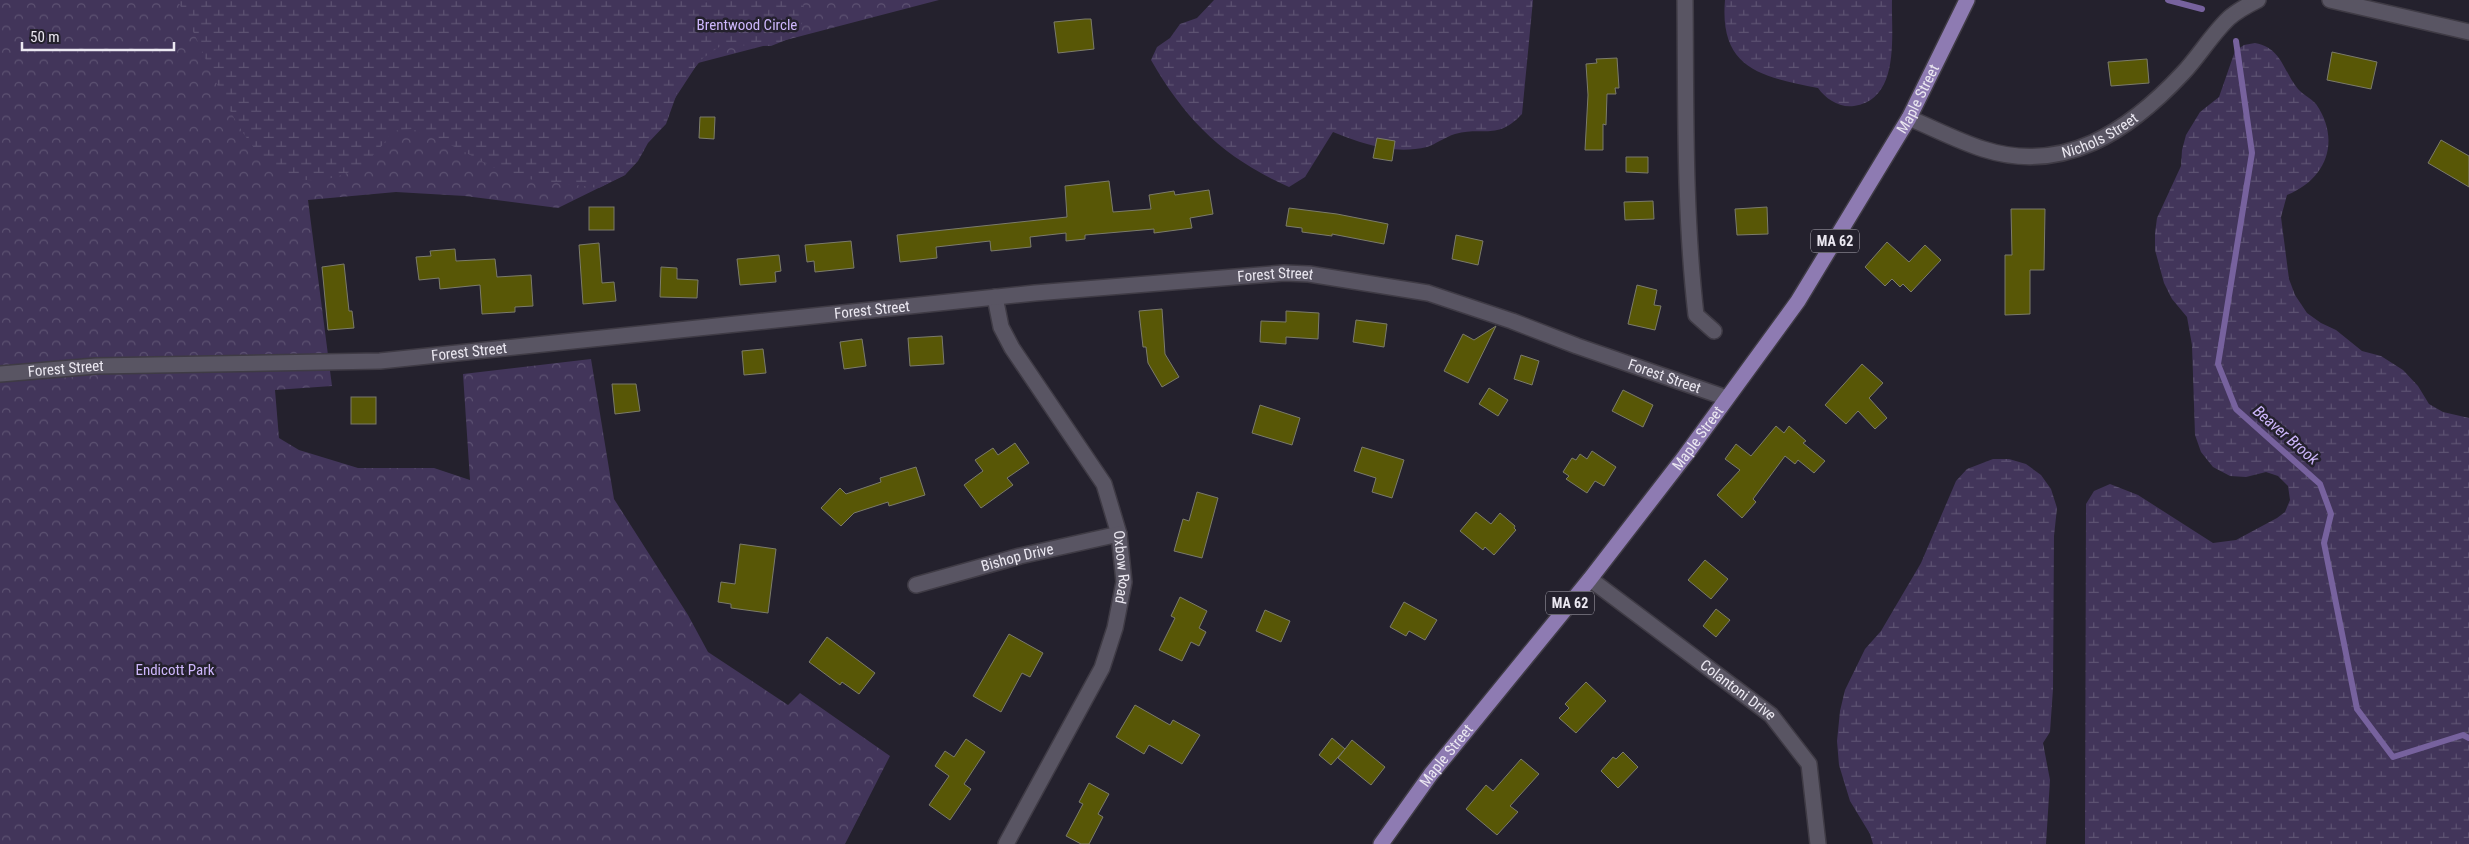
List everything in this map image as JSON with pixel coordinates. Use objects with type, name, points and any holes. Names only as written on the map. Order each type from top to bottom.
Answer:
[{"type":"main road","name":"Maple Street","points":[[1381,844],[1431,774],[1590,579],[1798,301],[1909,118],[1966,0]]},
{"type":"street","points":[[1685,0],[1686,150],[1691,273],[1696,315],[1714,331]]},
{"type":"street","name":"Nichols Street","points":[[1909,118],[1982,149],[2000,153],[2037,156],[2054,155],[2080,148],[2120,129],[2164,93],[2242,4],[2258,0]]},
{"type":"street","points":[[2330,0],[2469,32]]},
{"type":"street","name":"Forest Street","points":[[0,374],[96,366],[380,361],[996,297],[1284,273],[1309,274],[1428,293],[1727,398]]},
{"type":"street","name":"Oxbow Road","points":[[996,297],[1001,327],[1012,348],[1104,484],[1119,534],[1124,582],[1115,628],[1102,668],[1006,844]]},
{"type":"street","name":"Bishop Drive","points":[[916,585],[1020,556],[1119,534]]},
{"type":"street","name":"Colantoni Drive","points":[[1590,579],[1771,715],[1809,764],[1818,844]]},
{"type":"green space","name":"Endicott Park","points":[[0,0],[939,0],[698,63],[625,175],[558,208],[465,196],[396,192],[308,200],[332,386],[275,390],[279,438],[299,450],[358,468],[434,468],[470,480],[463,374],[591,359],[614,499],[688,615],[708,652],[788,705],[800,693],[890,756],[845,844],[0,844]]},
{"type":"green space","name":"Brentwood Circle","points":[[177,0],[683,0],[690,3],[699,3],[715,0],[803,0],[804,18],[801,26],[791,38],[771,46],[722,45],[703,58],[680,85],[666,124],[648,143],[638,161],[625,175],[599,188],[512,177],[455,147],[412,129],[392,131],[374,155],[351,172],[331,178],[311,180],[297,179],[279,172],[246,137],[233,116]]},
{"type":"green space","points":[[1214,0],[1533,0],[1522,114],[1513,122],[1497,130],[1455,134],[1427,147],[1414,149],[1402,150],[1379,147],[1333,132],[1305,177],[1289,187],[1245,164],[1209,136],[1178,102],[1151,60],[1157,47],[1170,38],[1180,24],[1197,18]]},
{"type":"green space","points":[[1725,0],[1892,0],[1890,63],[1880,91],[1869,101],[1854,106],[1843,106],[1829,99],[1818,88],[1762,74],[1748,66],[1737,55],[1729,41],[1725,23]]},
{"type":"green space","points":[[2255,43],[2264,46],[2277,55],[2298,89],[2316,104],[2324,118],[2328,131],[2326,157],[2320,169],[2301,188],[2287,195],[2281,217],[2289,279],[2295,295],[2307,313],[2321,323],[2336,330],[2362,351],[2381,356],[2403,370],[2418,386],[2429,404],[2443,412],[2469,418],[2469,844],[2085,844],[2086,504],[2094,491],[2110,484],[2138,495],[2213,543],[2236,540],[2277,518],[2285,512],[2290,500],[2288,486],[2278,476],[2266,472],[2246,477],[2230,476],[2213,467],[2201,452],[2195,435],[2192,345],[2187,317],[2172,299],[2164,283],[2155,250],[2157,218],[2181,166],[2182,150],[2186,135],[2200,112],[2219,97],[2235,51],[2244,45]]},
{"type":"green space","points":[[1993,459],[2009,459],[2026,464],[2041,475],[2051,489],[2057,508],[2054,536],[2053,689],[2050,732],[2043,743],[2050,780],[2046,844],[1873,844],[1870,834],[1850,801],[1839,765],[1837,741],[1840,711],[1845,690],[1865,649],[1881,631],[1921,563],[1956,481],[1967,469]]},
{"type":"building","points":[[1091,19],[1094,49],[1058,53],[1054,22]]},
{"type":"building","points":[[2332,52],[2377,62],[2371,89],[2327,80]]},
{"type":"building","points":[[1617,58],[1619,88],[1615,88],[1616,94],[1607,94],[1606,125],[1603,124],[1603,150],[1585,150],[1588,95],[1586,64],[1597,63],[1596,59]]},
{"type":"building","points":[[2147,59],[2149,83],[2111,86],[2108,62]]},
{"type":"building","points":[[700,117],[715,117],[714,139],[699,138]]},
{"type":"building","points":[[1377,138],[1395,141],[1392,161],[1373,158]]},
{"type":"building","points":[[2441,140],[2469,156],[2469,187],[2428,163]]},
{"type":"building","points":[[1626,157],[1648,157],[1648,173],[1626,172]]},
{"type":"building","points":[[1109,181],[1113,212],[1151,209],[1149,195],[1174,191],[1175,195],[1209,190],[1213,214],[1190,218],[1192,228],[1154,233],[1154,229],[1085,235],[1085,239],[1066,241],[1066,233],[1030,237],[1031,247],[991,251],[990,241],[936,247],[937,258],[900,262],[897,235],[1067,217],[1065,186]]},
{"type":"building","points":[[1653,201],[1654,219],[1625,220],[1624,202]]},
{"type":"building","points":[[589,207],[614,207],[614,230],[589,230]]},
{"type":"building","points":[[1767,207],[1768,234],[1737,235],[1735,209]]},
{"type":"building","points":[[1289,208],[1337,214],[1388,224],[1384,244],[1332,234],[1332,236],[1302,232],[1302,228],[1286,226]]},
{"type":"building","points":[[2011,209],[2045,209],[2044,270],[2030,270],[2030,314],[2005,315],[2005,255],[2012,255]]},
{"type":"building","points":[[1456,235],[1483,241],[1478,265],[1452,259]]},
{"type":"building","points":[[851,241],[854,268],[815,272],[814,261],[807,262],[805,245]]},
{"type":"building","points":[[1887,242],[1909,262],[1925,245],[1941,260],[1911,292],[1903,284],[1900,287],[1892,279],[1885,286],[1865,267]]},
{"type":"building","points":[[599,243],[602,283],[614,282],[616,301],[583,304],[579,245]]},
{"type":"building","points":[[455,249],[456,261],[495,259],[497,277],[531,275],[533,306],[515,307],[515,312],[482,314],[480,285],[440,289],[439,278],[419,280],[416,257],[431,256],[430,251]]},
{"type":"building","points":[[779,255],[781,271],[775,272],[776,282],[740,285],[737,259]]},
{"type":"building","points":[[344,264],[349,311],[352,311],[354,328],[328,330],[322,267]]},
{"type":"building","points":[[661,267],[677,268],[677,279],[698,280],[697,298],[660,297]]},
{"type":"building","points":[[1637,285],[1657,290],[1654,305],[1661,306],[1655,330],[1628,324]]},
{"type":"building","points":[[1162,309],[1165,354],[1179,377],[1162,387],[1148,363],[1146,347],[1143,347],[1139,311]]},
{"type":"building","points":[[1286,311],[1319,313],[1318,339],[1286,337],[1286,344],[1260,342],[1261,321],[1286,322]]},
{"type":"building","points":[[1356,320],[1387,324],[1384,347],[1353,342]]},
{"type":"building","points":[[1496,326],[1468,383],[1444,371],[1463,334],[1474,340]]},
{"type":"building","points":[[942,336],[944,364],[910,366],[908,338]]},
{"type":"building","points":[[862,339],[866,366],[844,369],[840,342]]},
{"type":"building","points":[[763,349],[766,373],[744,375],[742,351]]},
{"type":"building","points":[[1521,355],[1539,361],[1532,385],[1514,379]]},
{"type":"building","points":[[1862,364],[1883,383],[1869,398],[1887,418],[1875,429],[1858,411],[1846,424],[1825,405]]},
{"type":"building","points":[[612,384],[636,384],[640,411],[615,414]]},
{"type":"building","points":[[1489,388],[1508,400],[1498,416],[1479,404]]},
{"type":"building","points":[[1623,390],[1653,405],[1643,427],[1612,411]]},
{"type":"building","points":[[351,397],[376,397],[376,424],[351,424]]},
{"type":"building","points":[[1260,405],[1300,418],[1292,445],[1252,433]]},
{"type":"building","points":[[1776,426],[1784,433],[1789,426],[1806,441],[1803,443],[1825,461],[1814,473],[1798,460],[1795,464],[1785,456],[1753,499],[1756,502],[1742,518],[1717,495],[1740,470],[1725,459],[1736,444],[1751,456]]},
{"type":"building","points":[[1015,443],[1029,463],[1007,478],[1013,485],[981,508],[964,485],[983,471],[975,460],[993,448],[998,455]]},
{"type":"building","points":[[1362,447],[1404,460],[1392,498],[1372,492],[1376,478],[1354,471]]},
{"type":"building","points":[[1592,451],[1616,467],[1604,486],[1595,481],[1587,493],[1566,479],[1569,476],[1563,472],[1572,458],[1576,460],[1580,454],[1587,459]]},
{"type":"building","points":[[916,467],[925,495],[889,506],[888,502],[854,513],[841,526],[821,508],[840,488],[846,494],[881,482],[880,478]]},
{"type":"building","points":[[1197,492],[1218,498],[1202,558],[1174,551],[1183,519],[1189,521]]},
{"type":"building","points":[[1476,512],[1491,524],[1500,513],[1515,526],[1516,530],[1494,555],[1485,547],[1483,550],[1460,531]]},
{"type":"building","points":[[740,544],[776,549],[768,613],[731,608],[731,604],[718,602],[721,582],[735,584]]},
{"type":"building","points":[[1705,560],[1728,579],[1711,599],[1688,580]]},
{"type":"building","points":[[1180,597],[1207,611],[1199,628],[1206,632],[1199,646],[1191,642],[1182,661],[1159,650],[1175,618],[1171,616]]},
{"type":"building","points":[[1404,602],[1437,620],[1425,640],[1409,631],[1406,636],[1390,627]]},
{"type":"building","points":[[1716,609],[1730,620],[1716,637],[1703,626]]},
{"type":"building","points":[[1265,610],[1290,621],[1281,642],[1256,631]]},
{"type":"building","points":[[1009,634],[1043,653],[1030,677],[1022,673],[1001,712],[973,696]]},
{"type":"building","points":[[827,637],[875,673],[859,694],[842,682],[840,685],[809,662]]},
{"type":"building","points":[[1586,682],[1606,701],[1576,733],[1559,718],[1569,708],[1565,704]]},
{"type":"building","points":[[1135,705],[1170,725],[1173,720],[1200,735],[1182,764],[1149,745],[1144,754],[1116,737]]},
{"type":"building","points":[[1332,738],[1345,749],[1331,765],[1319,755]]},
{"type":"building","points":[[966,739],[985,752],[964,784],[971,789],[950,820],[929,805],[949,776],[935,766],[945,751],[954,757]]},
{"type":"building","points":[[1352,740],[1385,767],[1371,785],[1338,758]]},
{"type":"building","points":[[1623,752],[1638,767],[1618,788],[1601,771],[1613,757],[1616,759]]},
{"type":"building","points":[[1521,759],[1539,774],[1510,806],[1518,812],[1497,835],[1466,809],[1486,785],[1493,791]]},
{"type":"building","points":[[1089,783],[1109,794],[1098,814],[1103,817],[1089,844],[1081,844],[1066,836],[1083,804],[1079,802]]},
{"type":"waterway","name":"Beaver Brook","points":[[2168,0],[2202,9]]},
{"type":"waterway","name":"Beaver Brook","points":[[2236,41],[2252,153],[2218,364],[2236,409],[2320,484],[2331,514],[2324,543],[2357,709],[2393,757],[2463,735],[2469,738]]}]
